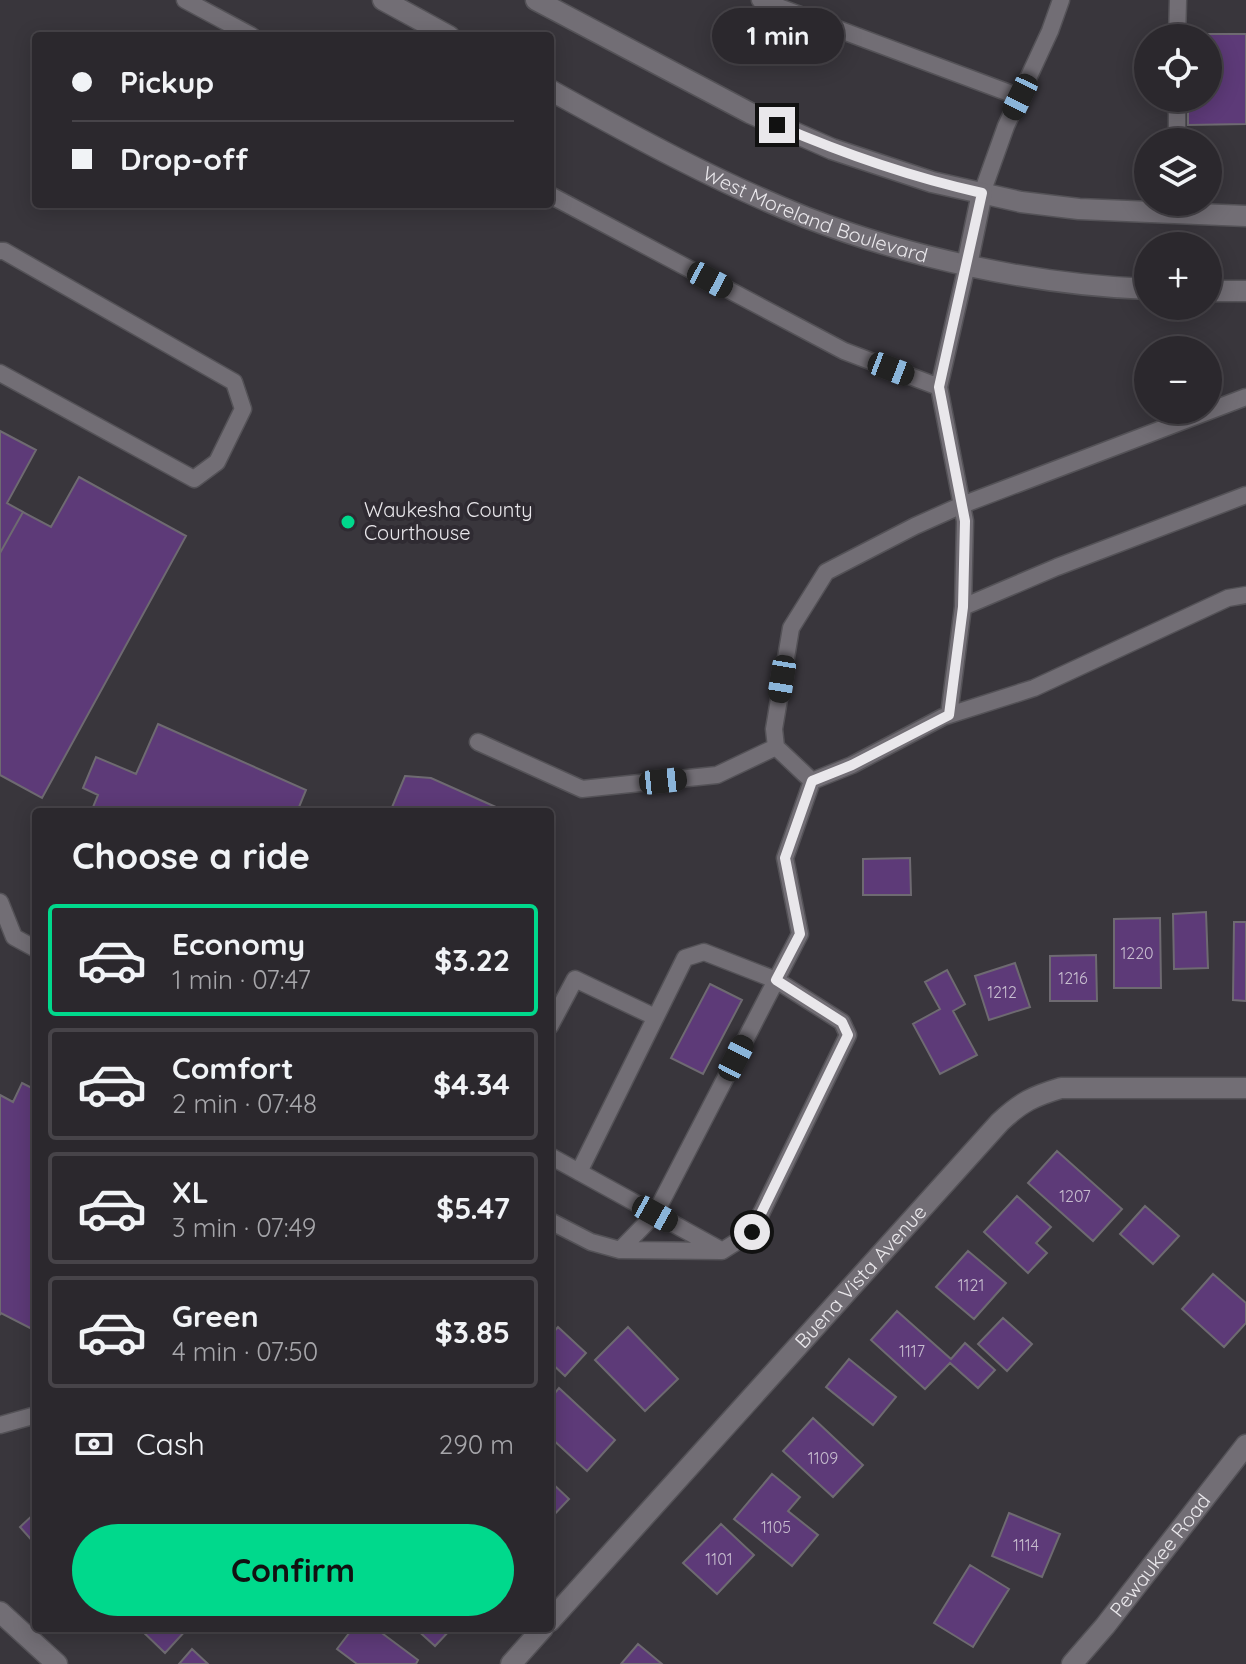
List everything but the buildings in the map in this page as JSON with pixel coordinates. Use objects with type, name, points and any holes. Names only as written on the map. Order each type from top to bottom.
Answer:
[{"type":"street","points":[[383,0],[442,32]]},
{"type":"street","points":[[536,0],[750,113],[832,149],[932,182],[1021,202],[1079,209],[1134,208]]},
{"type":"street","name":"West Moreland Boulevard","points":[[554,92],[629,133],[795,213],[893,246],[967,265],[1049,280],[1134,289]]},
{"type":"street","points":[[967,265],[982,193]]},
{"type":"street","points":[[1222,213],[1246,216]]},
{"type":"street","points":[[1222,291],[1246,291]]},
{"type":"street","name":"Buena Vista Avenue","points":[[554,1617],[1011,1111],[1035,1096],[1061,1088],[1246,1088]]},
{"type":"street","name":"Pewaukee Road","points":[[1072,1664],[1246,1445]]},
{"type":"street","points":[[0,1612],[57,1664]]},
{"type":"street","points":[[511,1664],[539,1632]]},
{"type":"lane","points":[[185,0],[245,32]]},
{"type":"lane","points":[[760,0],[1020,97]]},
{"type":"lane","points":[[982,193],[1006,126],[1061,0]]},
{"type":"lane","points":[[1177,24],[1178,0]]},
{"type":"lane","points":[[554,197],[844,351],[939,387]]},
{"type":"lane","points":[[0,251],[234,382],[243,409],[217,462],[194,479],[0,373]]},
{"type":"lane","points":[[949,715],[963,607],[965,521],[939,387],[967,265]]},
{"type":"lane","points":[[812,781],[776,747],[774,729],[791,628],[826,572],[962,505],[1246,397]]},
{"type":"lane","points":[[963,607],[1057,567],[1246,495]]},
{"type":"lane","points":[[620,1250],[655,1214],[800,934],[785,858],[812,781],[852,765],[949,715],[1034,688],[1228,598],[1246,595]]},
{"type":"lane","points":[[478,742],[582,789],[717,775],[776,747]]},
{"type":"lane","points":[[0,902],[14,937],[32,947]]},
{"type":"lane","points":[[554,1223],[591,1242],[620,1250],[722,1251],[752,1232],[848,1035],[842,1022],[776,980],[704,952],[685,958],[579,1172]]},
{"type":"lane","points":[[554,1018],[575,979],[655,1017]]},
{"type":"lane","points":[[554,1158],[722,1251]]},
{"type":"lane","points":[[0,1425],[32,1416]]},
{"type":"place","name":"Waukesha County Courthouse","points":[[348,522]]},
{"type":"route","points":[[752,1232],[848,1035],[842,1022],[776,980],[800,934],[785,858],[812,781],[852,765],[949,715],[963,607],[965,521],[939,387],[982,193],[932,182],[832,149],[777,125]]}]
